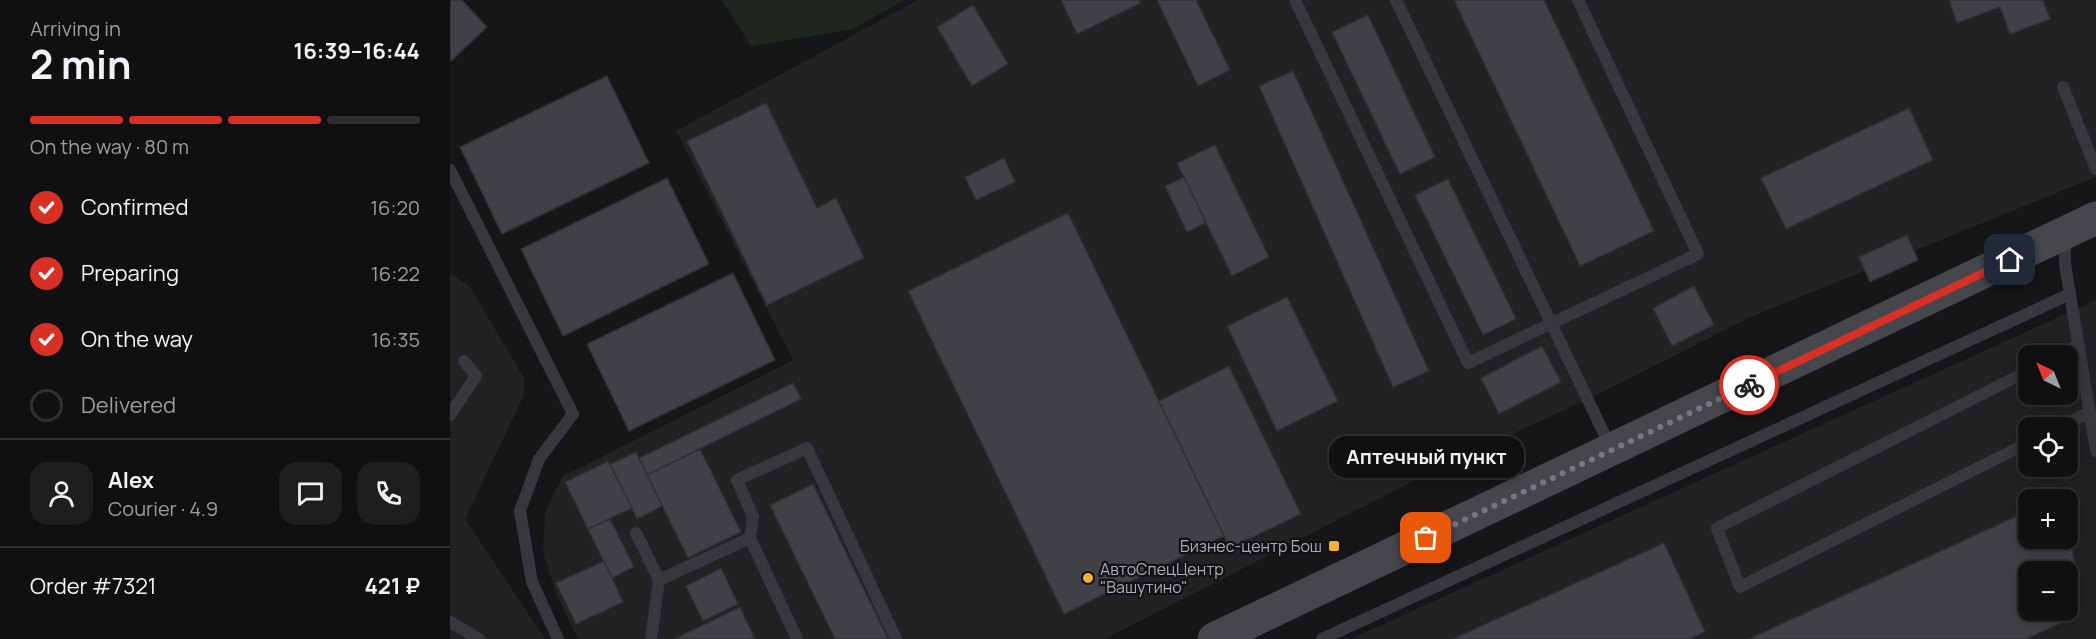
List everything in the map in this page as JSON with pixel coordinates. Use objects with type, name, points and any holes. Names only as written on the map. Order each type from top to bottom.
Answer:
[{"type":"street","points":[[1214,639],[2096,218]]},
{"type":"lane","points":[[1295,0],[1468,363],[1698,254],[1578,0]]},
{"type":"lane","points":[[1396,0],[1611,448]]},
{"type":"lane","points":[[2063,87],[2096,169]]},
{"type":"lane","points":[[450,170],[573,414],[539,459],[519,511],[532,582],[558,639]]},
{"type":"lane","points":[[2065,233],[2065,264],[2096,451]]},
{"type":"lane","points":[[1322,639],[2070,294]]},
{"type":"lane","points":[[450,415],[476,376],[464,360]]},
{"type":"lane","points":[[2018,376],[1717,528],[1740,586],[2018,448]]},
{"type":"lane","points":[[2078,418],[2090,412]]},
{"type":"lane","points":[[797,639],[750,538],[753,517],[737,480],[807,448],[896,639]]},
{"type":"lane","points":[[636,533],[659,580],[651,639]]},
{"type":"lane","points":[[659,580],[750,538]]},
{"type":"lane","points":[[450,622],[479,639]]},
{"type":"shaded area","points":[[722,0],[904,0],[853,29],[751,46]]},
{"type":"shaded area","points":[[918,0],[2096,0],[2096,177],[1751,317],[1588,399],[1435,470],[1105,639],[578,639],[558,598],[543,553],[545,512],[562,477],[793,360],[676,131]]},
{"type":"shaded area","points":[[450,272],[470,287],[524,378],[524,395],[465,519],[545,639],[450,639]]},
{"type":"shaded area","points":[[2096,300],[2096,639],[1351,639]]},
{"type":"building","points":[[450,0],[462,0],[487,27],[450,62]]},
{"type":"building","points":[[1061,0],[1139,0],[1141,3],[1077,34]]},
{"type":"building","points":[[1157,0],[1196,0],[1230,70],[1198,86]]},
{"type":"building","points":[[1454,0],[1544,0],[1654,231],[1580,266]]},
{"type":"building","points":[[1949,0],[2043,0],[2050,19],[2010,34],[2000,7],[1957,23]]},
{"type":"building","points":[[973,5],[1008,64],[972,86],[937,27]]},
{"type":"building","points":[[1368,15],[1435,157],[1400,174],[1332,32]]},
{"type":"building","points":[[1293,71],[1429,371],[1393,387],[1259,86]]},
{"type":"building","points":[[607,76],[649,163],[502,234],[460,147]]},
{"type":"building","points":[[766,103],[817,208],[836,198],[864,258],[767,305],[687,141]]},
{"type":"building","points":[[1909,108],[1933,160],[1786,229],[1761,178]]},
{"type":"building","points":[[1215,145],[1269,257],[1232,276],[1177,163]]},
{"type":"building","points":[[1004,158],[1015,182],[976,200],[965,177]]},
{"type":"building","points":[[1184,177],[1206,223],[1187,232],[1165,186]]},
{"type":"building","points":[[667,178],[709,264],[563,336],[521,249]]},
{"type":"building","points":[[1448,179],[1516,319],[1483,335],[1415,195]]},
{"type":"building","points":[[1068,213],[1224,536],[1064,614],[908,291]]},
{"type":"building","points":[[1907,235],[1918,260],[1870,282],[1859,257]]},
{"type":"building","points":[[733,273],[775,360],[629,431],[587,344]]},
{"type":"building","points":[[1694,286],[1714,325],[1672,346],[1653,308]]},
{"type":"building","points":[[1287,297],[1338,401],[1277,431],[1227,326]]},
{"type":"building","points":[[1542,346],[1561,382],[1499,414],[1481,378]]},
{"type":"building","points":[[1229,366],[1301,514],[1230,548],[1159,401]]},
{"type":"building","points":[[793,383],[801,399],[647,475],[639,458]]},
{"type":"building","points":[[700,449],[741,532],[688,558],[647,475]]},
{"type":"building","points":[[636,452],[662,506],[637,519],[610,464]]},
{"type":"building","points":[[608,461],[632,508],[588,529],[565,482]]},
{"type":"building","points":[[813,484],[888,639],[835,639],[770,505]]},
{"type":"building","points":[[2018,516],[2018,549],[2072,549],[2074,561],[2018,561],[2018,621],[2065,621],[2026,639],[1749,639]]},
{"type":"building","points":[[610,519],[634,567],[612,578],[588,529]]},
{"type":"building","points":[[1664,543],[1705,632],[1690,639],[1453,639]]},
{"type":"building","points":[[604,561],[623,602],[576,624],[556,583]]},
{"type":"building","points":[[721,568],[738,604],[703,621],[686,586]]},
{"type":"building","points":[[740,607],[755,639],[674,639]]},
{"type":"way so far","points":[[1426,538],[1611,448],[1749,385]]},
{"type":"place","name":"Аптечный пункт","points":[[1426,538]]},
{"type":"place","name":"Бизнес-центр Бош","points":[[1334,546]]},
{"type":"place","name":"АвтоСпецЦентр \"Вашутино\"","points":[[1088,578]]},
{"type":"route","points":[[1749,385],[2010,260]]}]
